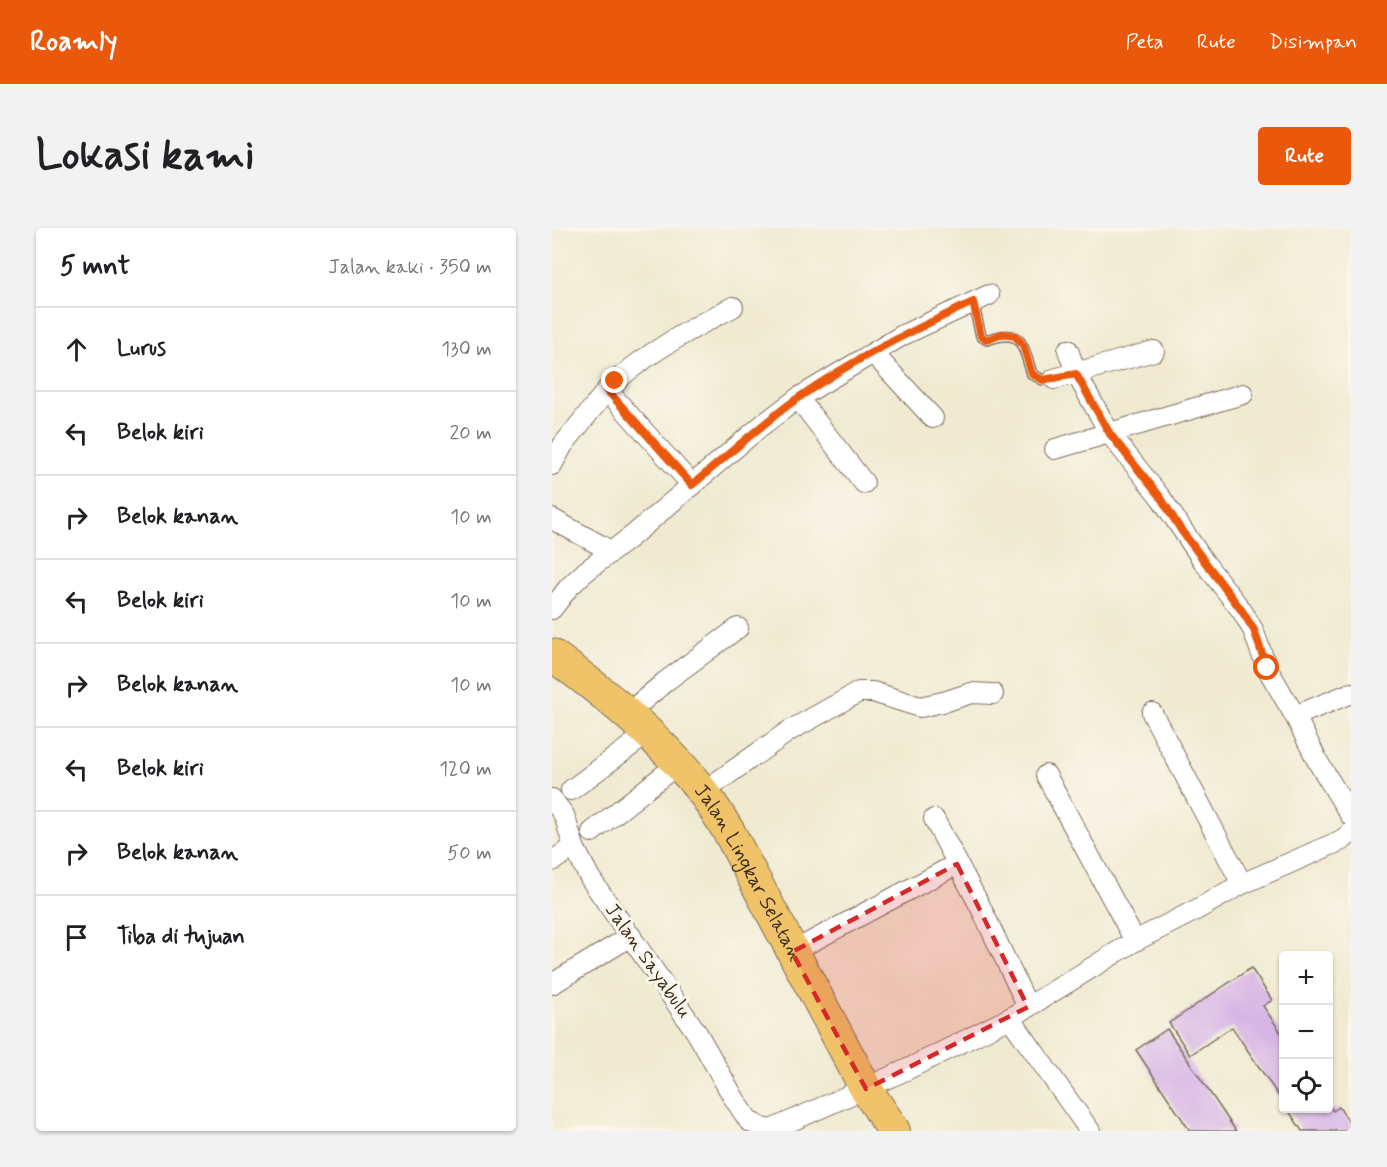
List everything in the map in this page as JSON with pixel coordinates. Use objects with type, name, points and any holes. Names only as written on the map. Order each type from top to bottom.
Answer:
[{"type":"highway","name":"Jalan Lingkar Selatan","points":[[552,655],[579,674],[637,724],[679,763],[703,792],[729,832],[866,1089],[894,1131]]},
{"type":"street","points":[[552,609],[569,587],[761,426],[798,398],[903,335],[981,298]]},
{"type":"street","points":[[552,465],[563,445],[607,390],[632,369],[678,338],[733,307]]},
{"type":"street","points":[[1068,350],[1076,374],[1110,434],[1154,488],[1181,530],[1254,630],[1267,668],[1318,762],[1351,816]]},
{"type":"street","points":[[1054,379],[1154,351]]},
{"type":"street","points":[[873,353],[933,418]]},
{"type":"street","points":[[607,390],[692,485]]},
{"type":"street","points":[[1055,449],[1243,393]]},
{"type":"street","points":[[798,398],[864,483]]},
{"type":"street","points":[[552,519],[611,551]]},
{"type":"street","points":[[571,790],[637,724],[666,681],[738,628]]},
{"type":"street","points":[[703,792],[789,731],[859,692],[873,692],[920,707],[971,693],[993,694]]},
{"type":"street","points":[[1295,716],[1351,693]]},
{"type":"street","points":[[1152,713],[1242,884]]},
{"type":"street","points":[[592,832],[679,763]]},
{"type":"street","points":[[1046,775],[1135,941]]},
{"type":"street","name":"Jalan Sayabulu","points":[[552,799],[564,815],[574,847],[590,878],[697,1033],[745,1126]]},
{"type":"street","points":[[934,819],[980,906],[1028,1007]]},
{"type":"street","points":[[745,1126],[771,1130],[866,1089],[1010,1018],[1135,941],[1242,884],[1335,843],[1351,832]]},
{"type":"street","points":[[552,861],[574,847]]},
{"type":"street","points":[[792,952],[957,864]]},
{"type":"street","points":[[552,984],[631,936]]},
{"type":"street","points":[[1010,1018],[1090,1131]]},
{"type":"lane","points":[[981,298],[981,336],[987,340],[1002,334],[1015,336],[1023,345],[1032,374],[1043,380],[1054,379]]},
{"type":"highlighted area","points":[[957,864],[1028,1007],[866,1089],[792,952]]},
{"type":"building","points":[[1251,968],[1272,1000],[1263,1006],[1279,1030],[1279,1097],[1232,1027],[1190,1055],[1169,1023]]},
{"type":"building","points":[[1167,1029],[1236,1131],[1190,1131],[1136,1050]]},
{"type":"building","points":[[1339,1107],[1351,1125],[1351,1131],[1302,1131],[1290,1113],[1333,1113]]},
{"type":"route","points":[[615,381],[607,390],[692,485],[761,426],[821,383],[903,335],[973,302],[981,336],[987,340],[1002,334],[1015,336],[1023,345],[1032,374],[1043,380],[1076,374],[1110,434],[1161,498],[1181,530],[1242,611],[1254,630],[1267,668]]}]
